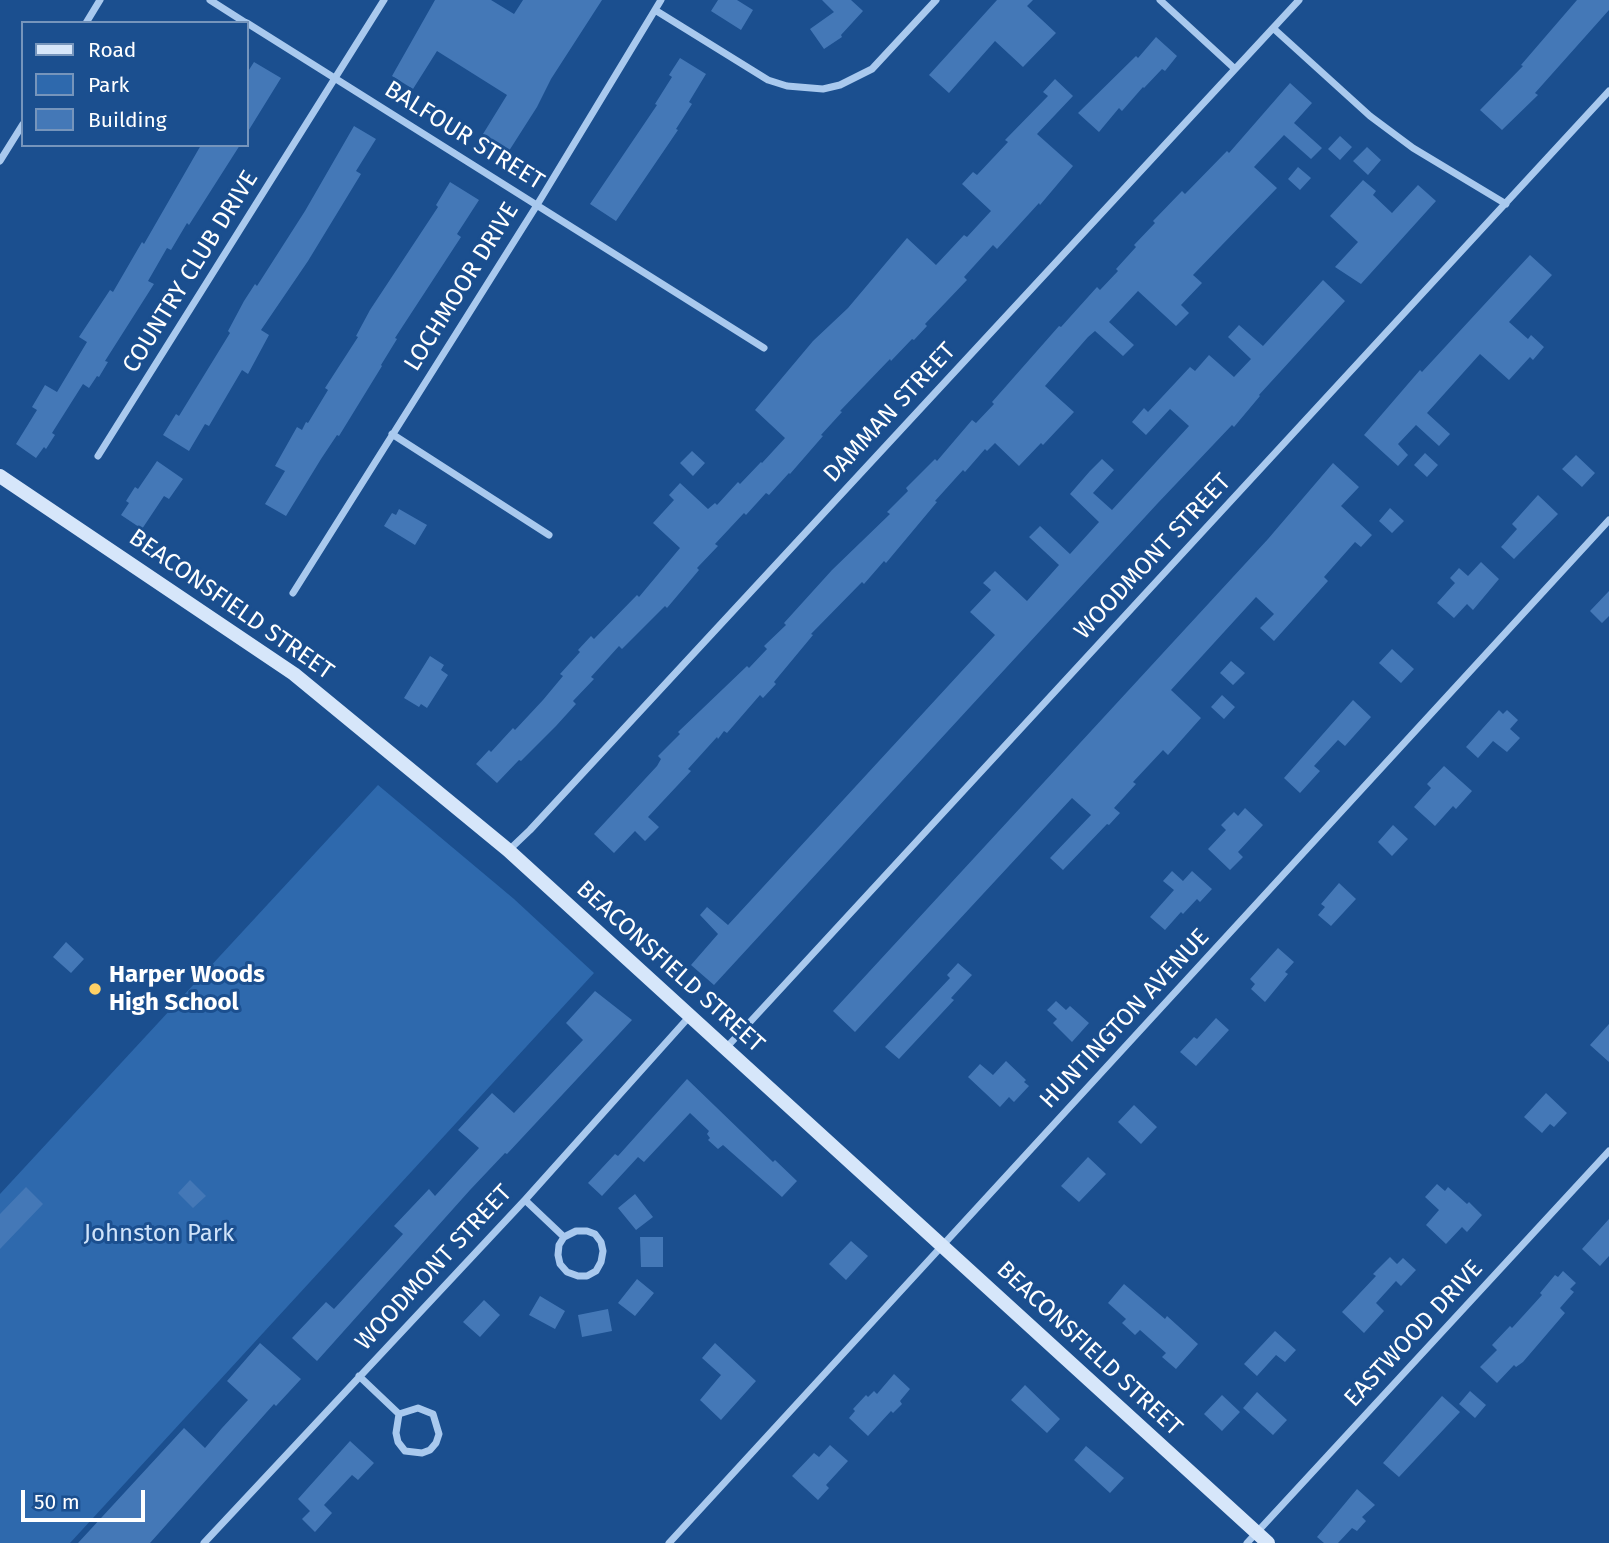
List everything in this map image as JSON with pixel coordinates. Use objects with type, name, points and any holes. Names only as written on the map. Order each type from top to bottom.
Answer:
[{"type":"street","points":[[87,21],[100,0]]},
{"type":"street","name":"BALFOUR STREET","points":[[210,0],[243,21]]},
{"type":"street","name":"COUNTRY CLUB DRIVE","points":[[98,456],[384,0]]},
{"type":"street","name":"LOCHMOOR DRIVE","points":[[293,593],[537,205],[661,0]]},
{"type":"street","points":[[655,10],[768,79],[787,86],[823,89],[840,85],[872,69],[936,0]]},
{"type":"street","points":[[1160,0],[1235,69]]},
{"type":"street","name":"DAMMAN STREET","points":[[508,850],[549,810],[1299,0]]},
{"type":"street","name":"BALFOUR STREET","points":[[248,24],[764,348]]},
{"type":"street","points":[[1273,28],[1370,116],[1413,148],[1506,204]]},
{"type":"street","name":"WOODMONT STREET","points":[[726,1049],[1609,91]]},
{"type":"street","points":[[0,161],[21,127]]},
{"type":"street","points":[[392,434],[550,535]]},
{"type":"street","name":"BEACONSFIELD STREET","points":[[0,476],[294,674],[508,850],[943,1246],[1252,1538],[1268,1543]]},
{"type":"street","name":"HUNTINGTON AVENUE","points":[[668,1543],[1609,520]]},
{"type":"street","name":"WOODMONT STREET","points":[[204,1543],[525,1200],[690,1017]]},
{"type":"street","name":"EASTWOOD DRIVE","points":[[1252,1538],[1609,1152]]},
{"type":"street","points":[[525,1200],[564,1237]]},
{"type":"street","points":[[576,1231],[595,1234],[603,1251],[596,1271],[587,1276],[567,1272],[558,1255],[559,1245],[564,1237],[576,1231]]},
{"type":"street","points":[[359,1376],[399,1414]]},
{"type":"street","points":[[418,1408],[433,1415],[437,1424],[436,1443],[430,1450],[422,1453],[405,1451],[398,1442],[396,1433],[399,1414],[418,1408]]},
{"type":"green space","name":"Johnston Park","points":[[378,785],[514,899],[594,973],[70,1543],[0,1543],[0,1194]]},
{"type":"building","points":[[435,0],[491,0],[514,14],[523,0],[602,0],[507,154],[486,141],[489,137],[483,134],[507,95],[437,51],[413,89],[392,76]]},
{"type":"building","points":[[718,0],[737,0],[753,10],[741,30],[711,11]]},
{"type":"building","points":[[822,0],[851,0],[863,11],[842,37],[824,49],[810,29],[834,12]]},
{"type":"building","points":[[997,0],[1033,0],[1027,6],[1056,33],[1023,67],[995,41],[949,93],[929,75]]},
{"type":"building","points":[[1577,0],[1609,0],[1609,10],[1535,93],[1538,95],[1502,130],[1480,110],[1523,66],[1521,65]]},
{"type":"building","points":[[1156,37],[1177,56],[1165,71],[1162,69],[1143,87],[1122,111],[1119,108],[1099,132],[1078,113],[1136,56],[1138,58]]},
{"type":"building","points":[[680,58],[706,74],[689,102],[692,104],[676,129],[678,130],[616,221],[590,204],[657,105],[655,104],[672,77],[669,75]]},
{"type":"building","points":[[254,62],[281,78],[248,131],[248,71]]},
{"type":"building","points":[[1055,79],[1073,96],[1037,134],[1073,166],[997,249],[993,245],[964,277],[967,280],[925,324],[927,326],[914,340],[891,361],[890,359],[840,411],[842,412],[790,474],[769,495],[766,493],[746,515],[744,513],[715,544],[718,546],[697,568],[699,570],[667,608],[665,606],[622,649],[619,646],[573,701],[576,704],[497,783],[476,764],[513,728],[515,730],[563,676],[560,674],[580,652],[578,650],[591,636],[594,639],[637,595],[639,597],[680,548],[653,523],[674,500],[669,495],[680,483],[708,509],[715,503],[717,505],[738,482],[740,484],[762,463],[785,438],[755,410],[813,341],[848,308],[907,238],[936,265],[991,211],[962,184],[973,172],[977,175],[1008,142],[1005,140],[1048,96],[1043,92]]},
{"type":"building","points":[[1290,83],[1312,103],[1294,123],[1322,148],[1311,159],[1284,135],[1254,167],[1277,188],[1193,275],[1202,283],[1181,305],[1189,313],[1176,326],[1138,291],[1109,322],[1134,345],[1123,356],[1095,331],[1088,337],[1045,386],[1074,412],[1019,466],[995,443],[987,451],[985,449],[965,472],[963,470],[886,563],[884,561],[864,584],[862,582],[811,634],[813,635],[774,682],[776,684],[763,698],[760,695],[727,733],[724,731],[718,739],[717,737],[688,769],[691,771],[648,817],[659,827],[645,841],[635,831],[614,853],[594,834],[657,766],[661,759],[658,756],[680,734],[678,732],[767,649],[764,646],[786,625],[784,623],[832,570],[890,514],[887,512],[908,491],[906,488],[935,459],[937,461],[972,420],[976,423],[1059,326],[1061,327],[1097,287],[1100,290],[1118,271],[1116,269],[1136,247],[1134,245],[1155,223],[1153,221],[1182,191],[1185,194],[1227,151],[1229,153]]},
{"type":"building","points":[[354,126],[376,139],[356,171],[361,174],[308,261],[261,330],[269,335],[248,374],[242,370],[209,426],[205,424],[189,451],[163,435],[176,414],[179,416],[230,333],[228,331],[244,301],[255,284],[257,286],[305,211]]},
{"type":"building","points":[[1340,136],[1352,147],[1340,160],[1328,149]]},
{"type":"building","points":[[200,147],[239,147],[189,225],[187,223],[171,250],[167,248],[148,281],[154,284],[105,361],[108,362],[99,377],[97,376],[89,388],[83,384],[52,433],[55,435],[36,458],[16,444],[37,410],[32,407],[45,385],[57,392],[87,342],[79,337],[110,290],[113,292],[142,242],[144,244]]},
{"type":"building","points":[[1367,147],[1381,160],[1368,175],[1353,161]]},
{"type":"building","points":[[1298,167],[1311,178],[1300,190],[1288,179]]},
{"type":"building","points":[[1363,180],[1376,191],[1373,195],[1392,213],[1418,185],[1436,201],[1361,284],[1335,267],[1358,242],[1330,216]]},
{"type":"building","points":[[450,182],[479,200],[457,234],[461,237],[395,338],[397,339],[382,366],[339,436],[337,435],[321,459],[286,516],[265,504],[285,471],[275,466],[297,427],[302,430],[306,422],[308,423],[328,390],[325,388],[358,337],[356,336],[370,310],[438,207],[436,205]]},
{"type":"building","points":[[1530,255],[1552,275],[1509,322],[1528,339],[1531,335],[1544,347],[1533,360],[1530,357],[1509,380],[1480,354],[1427,413],[1450,434],[1439,446],[1416,425],[1398,444],[1408,455],[1398,466],[1364,435],[1420,370],[1422,372]]},
{"type":"building","points":[[1323,280],[1345,301],[1259,395],[1234,427],[1232,425],[1157,504],[714,985],[691,965],[718,934],[700,915],[707,907],[728,925],[995,635],[970,612],[991,590],[983,583],[995,571],[1027,601],[1059,565],[1029,537],[1040,526],[1070,554],[1099,522],[1070,494],[1090,471],[1102,459],[1114,470],[1093,493],[1112,510],[1189,426],[1170,409],[1146,435],[1132,422],[1144,408],[1148,412],[1190,367],[1195,371],[1209,355],[1234,377],[1251,359],[1228,337],[1239,325],[1263,346]]},
{"type":"building","points":[[692,451],[705,463],[693,476],[680,463]]},
{"type":"building","points":[[1425,453],[1438,465],[1427,477],[1414,465]]},
{"type":"building","points":[[1576,455],[1595,473],[1582,487],[1562,469]]},
{"type":"building","points":[[157,461],[183,479],[169,499],[164,496],[142,529],[121,515],[135,487],[138,489]]},
{"type":"building","points":[[1333,463],[1359,487],[1341,506],[1372,535],[1361,547],[1355,542],[1324,577],[1328,581],[1274,641],[1260,628],[1274,614],[1256,597],[1171,690],[1201,718],[1168,755],[1163,750],[1133,782],[1136,784],[1114,808],[1120,813],[1109,825],[1107,824],[1063,870],[1050,858],[1091,815],[1072,798],[855,1032],[833,1011],[1268,539]]},
{"type":"building","points":[[1538,495],[1558,514],[1514,559],[1501,547],[1517,529],[1512,524]]},
{"type":"building","points":[[1390,508],[1404,521],[1392,533],[1379,521]]},
{"type":"building","points":[[399,509],[427,525],[415,545],[384,526],[392,513],[396,515]]},
{"type":"building","points":[[1481,562],[1499,579],[1473,610],[1467,604],[1454,618],[1437,603],[1455,583],[1450,578],[1459,568],[1468,576]]},
{"type":"building","points":[[1609,591],[1609,616],[1602,623],[1590,611]]},
{"type":"building","points":[[1392,649],[1414,669],[1401,683],[1379,663]]},
{"type":"building","points":[[430,656],[444,665],[441,670],[448,675],[427,708],[421,704],[419,707],[404,698]]},
{"type":"building","points":[[1231,661],[1245,673],[1233,685],[1220,673]]},
{"type":"building","points":[[1222,695],[1235,707],[1224,719],[1211,707]]},
{"type":"building","points":[[1353,700],[1371,717],[1345,746],[1338,740],[1314,766],[1320,771],[1300,793],[1284,778]]},
{"type":"building","points":[[1499,710],[1503,714],[1507,710],[1518,720],[1510,729],[1520,738],[1507,752],[1493,741],[1478,758],[1466,747]]},
{"type":"building","points":[[1444,766],[1472,791],[1456,809],[1453,806],[1435,826],[1414,807],[1431,788],[1427,784]]},
{"type":"building","points":[[1245,808],[1263,825],[1238,852],[1243,857],[1230,870],[1208,849],[1226,830],[1221,825],[1234,812],[1238,816]]},
{"type":"building","points":[[1393,825],[1408,839],[1392,856],[1378,842]]},
{"type":"building","points":[[1172,871],[1183,881],[1192,871],[1212,889],[1200,902],[1197,899],[1183,914],[1181,912],[1165,930],[1150,917],[1174,890],[1163,881]]},
{"type":"building","points":[[1339,883],[1356,899],[1331,926],[1318,915],[1325,907],[1321,904]]},
{"type":"building","points":[[66,942],[84,959],[71,973],[53,957]]},
{"type":"building","points":[[1278,948],[1294,962],[1285,972],[1288,974],[1265,1002],[1251,989],[1255,984],[1250,979]]},
{"type":"building","points":[[958,963],[972,975],[951,998],[954,1000],[899,1059],[885,1047],[950,978],[947,975]]},
{"type":"building","points":[[595,991],[632,1020],[470,1190],[317,1361],[292,1338],[326,1302],[334,1309],[403,1234],[394,1226],[429,1189],[435,1196],[479,1148],[458,1130],[492,1093],[514,1113],[583,1040],[566,1023]]},
{"type":"building","points":[[1056,1001],[1066,1010],[1070,1006],[1089,1023],[1072,1042],[1053,1023],[1057,1019],[1047,1010]]},
{"type":"building","points":[[1216,1018],[1229,1030],[1196,1066],[1180,1052],[1194,1037],[1197,1039]]},
{"type":"building","points":[[1609,1024],[1609,1062],[1590,1045]]},
{"type":"building","points":[[1006,1061],[1029,1086],[1014,1102],[1009,1097],[1000,1107],[968,1077],[980,1064],[993,1075]]},
{"type":"building","points":[[687,1079],[773,1162],[775,1160],[797,1181],[782,1197],[723,1145],[718,1149],[708,1140],[709,1131],[690,1113],[644,1162],[638,1157],[602,1196],[588,1183],[615,1154],[618,1156]]},
{"type":"building","points":[[1546,1093],[1567,1113],[1554,1127],[1550,1124],[1542,1133],[1524,1117]]},
{"type":"building","points":[[1134,1105],[1157,1127],[1141,1144],[1118,1122]]},
{"type":"building","points":[[1088,1157],[1106,1174],[1079,1202],[1061,1186]]},
{"type":"building","points":[[190,1180],[206,1196],[193,1208],[178,1193]]},
{"type":"building","points":[[1437,1184],[1445,1191],[1448,1187],[1482,1215],[1467,1232],[1462,1227],[1446,1244],[1426,1225],[1439,1210],[1425,1197]]},
{"type":"building","points":[[26,1187],[43,1204],[0,1249],[0,1214]]},
{"type":"building","points":[[635,1194],[653,1217],[636,1230],[618,1208]]},
{"type":"building","points":[[1609,1219],[1609,1256],[1600,1266],[1582,1249]]},
{"type":"building","points":[[640,1237],[663,1237],[663,1267],[641,1267]]},
{"type":"building","points":[[851,1241],[868,1256],[846,1280],[829,1264]]},
{"type":"building","points":[[1390,1257],[1397,1264],[1403,1258],[1416,1270],[1401,1286],[1396,1281],[1376,1303],[1384,1311],[1364,1333],[1342,1312]]},
{"type":"building","points":[[1563,1271],[1576,1283],[1570,1289],[1574,1292],[1560,1308],[1565,1313],[1523,1362],[1516,1367],[1514,1365],[1497,1383],[1480,1367],[1497,1350],[1492,1345],[1510,1326],[1512,1328],[1542,1295],[1540,1293],[1555,1275],[1558,1277]]},
{"type":"building","points":[[637,1279],[654,1293],[635,1316],[618,1303]]},
{"type":"building","points":[[1124,1284],[1165,1319],[1167,1316],[1198,1344],[1176,1369],[1162,1357],[1166,1353],[1140,1330],[1135,1335],[1122,1323],[1126,1319],[1108,1303]]},
{"type":"building","points":[[540,1296],[565,1311],[555,1329],[529,1315]]},
{"type":"building","points":[[484,1300],[500,1315],[480,1337],[463,1322]]},
{"type":"building","points":[[608,1309],[612,1331],[582,1337],[578,1315]]},
{"type":"building","points":[[1275,1331],[1296,1350],[1285,1362],[1276,1355],[1257,1376],[1244,1364]]},
{"type":"building","points":[[260,1343],[301,1379],[276,1406],[274,1404],[150,1543],[78,1543],[184,1428],[205,1448],[248,1400],[227,1381]]},
{"type":"building","points":[[715,1343],[756,1381],[721,1420],[700,1400],[721,1375],[702,1358]]},
{"type":"building","points":[[894,1374],[910,1389],[900,1401],[902,1404],[893,1413],[891,1411],[868,1436],[849,1418],[855,1411],[853,1409],[866,1395],[868,1397],[874,1391],[877,1394]]},
{"type":"building","points":[[1025,1385],[1060,1419],[1047,1433],[1011,1400]]},
{"type":"building","points":[[1470,1391],[1486,1405],[1475,1418],[1459,1404]]},
{"type":"building","points":[[1257,1392],[1287,1420],[1273,1435],[1243,1408]]},
{"type":"building","points":[[1222,1395],[1240,1412],[1222,1431],[1204,1414]]},
{"type":"building","points":[[1442,1396],[1460,1412],[1399,1477],[1383,1463]]},
{"type":"building","points":[[350,1441],[374,1463],[358,1480],[352,1475],[324,1505],[332,1513],[315,1532],[302,1519],[310,1511],[298,1499]]},
{"type":"building","points":[[830,1445],[848,1461],[826,1485],[829,1488],[818,1500],[792,1476],[814,1453],[819,1457]]},
{"type":"building","points":[[1086,1446],[1124,1478],[1110,1493],[1074,1460]]},
{"type":"building","points":[[1357,1489],[1375,1505],[1362,1517],[1366,1521],[1357,1531],[1352,1528],[1338,1543],[1324,1543],[1317,1537]]},
{"type":"place","name":"Harper Woods High School","points":[[95,989]]}]
